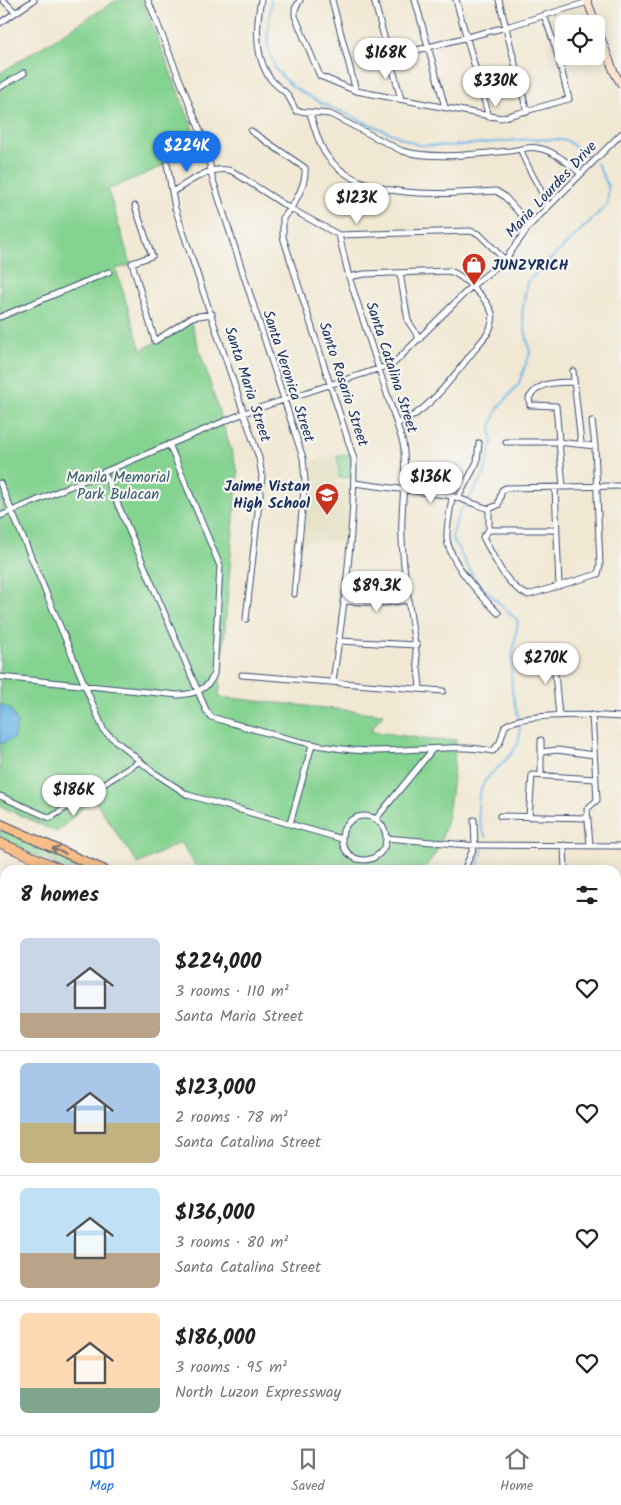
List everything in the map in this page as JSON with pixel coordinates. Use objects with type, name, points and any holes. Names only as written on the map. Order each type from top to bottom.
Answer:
[{"type":"highway","points":[[0,824],[93,865]]},
{"type":"highway","points":[[0,843],[51,865]]},
{"type":"street","points":[[3,0],[15,12]]},
{"type":"street","points":[[0,23],[34,0]]},
{"type":"street","name":"Santa Veronica Street","points":[[148,0],[207,148],[212,177],[303,458],[305,470],[294,594]]},
{"type":"street","points":[[261,0],[258,16],[258,47],[264,68],[275,83],[287,94],[296,111],[310,114],[330,114],[402,152],[446,155],[521,150],[535,147],[545,150],[580,173]]},
{"type":"street","points":[[300,0],[295,9],[295,16],[320,76],[356,91],[501,118],[569,99],[555,46],[544,15]]},
{"type":"street","points":[[332,0],[356,91]]},
{"type":"street","points":[[374,0],[401,99]]},
{"type":"street","points":[[415,0],[445,107]]},
{"type":"street","points":[[456,0],[489,117]]},
{"type":"street","points":[[499,0],[527,112]]},
{"type":"street","points":[[390,56],[506,27],[587,1],[592,15]]},
{"type":"street","points":[[605,48],[614,72],[621,84]]},
{"type":"street","points":[[0,88],[24,73]]},
{"type":"street","points":[[310,114],[326,156],[346,175],[367,186],[391,191],[496,191],[504,196],[530,225]]},
{"type":"street","name":"Santo Rosario Street","points":[[251,131],[305,168],[306,175],[291,209],[283,218],[283,237],[352,448],[354,483],[339,641],[333,681]]},
{"type":"street","name":"Maria Lourdes Drive","points":[[0,516],[244,413],[393,364],[472,286],[505,260],[530,225],[621,134]]},
{"type":"street","points":[[521,150],[529,169],[543,191],[548,207]]},
{"type":"street","name":"Santa Maria Street","points":[[167,164],[175,208],[212,314],[262,476],[246,619]]},
{"type":"street","points":[[172,192],[212,170],[223,168],[232,171],[291,209],[339,235],[470,231],[479,234],[505,260]]},
{"type":"street","points":[[135,206],[152,256],[132,263],[156,340],[192,317],[212,314]]},
{"type":"street","name":"Santa Catalina Street","points":[[339,235],[349,277],[398,423],[407,466],[402,538],[409,600],[417,645],[420,688]]},
{"type":"street","points":[[0,317],[109,272]]},
{"type":"street","points":[[349,277],[400,273],[455,272],[472,286],[492,312],[492,325],[488,333],[426,407],[411,419],[398,423]]},
{"type":"street","points":[[400,273],[408,321],[420,338]]},
{"type":"street","points":[[573,371],[581,443]]},
{"type":"street","points":[[563,487],[556,406],[530,405],[529,398],[535,389],[544,384],[574,382]]},
{"type":"street","points":[[489,509],[489,530],[483,538],[503,572],[522,593],[528,596],[598,574],[600,565],[595,446],[592,421]]},
{"type":"street","points":[[460,498],[475,467],[478,442]]},
{"type":"street","points":[[506,442],[581,443],[595,446]]},
{"type":"street","points":[[0,677],[178,695],[198,692],[211,681],[214,674],[220,566],[169,444]]},
{"type":"street","points":[[104,472],[198,692],[211,717],[312,745],[370,751],[455,746],[493,752],[500,742],[505,726],[514,720],[592,715],[621,717]]},
{"type":"street","points":[[0,483],[104,731],[140,761],[188,795],[342,839]]},
{"type":"street","points":[[354,483],[452,496],[489,509],[498,506],[502,490],[506,488],[621,486]]},
{"type":"street","points":[[555,487],[559,586]]},
{"type":"street","points":[[452,496],[447,537],[449,545],[460,569],[479,594],[498,613]]},
{"type":"street","points":[[489,530],[558,530]]},
{"type":"street","points":[[343,601],[385,602],[409,600]]},
{"type":"street","points":[[339,641],[417,645]]},
{"type":"street","points":[[553,652],[559,716]]},
{"type":"street","points":[[242,675],[443,691]]},
{"type":"street","points":[[590,845],[587,807],[596,800],[592,715]]},
{"type":"street","points":[[541,740],[541,774]]},
{"type":"street","points":[[290,824],[312,745]]},
{"type":"street","points":[[375,820],[433,748]]},
{"type":"street","points":[[541,752],[557,750],[594,755]]},
{"type":"street","points":[[0,796],[50,818],[140,761]]},
{"type":"street","points":[[529,817],[530,776],[541,774],[595,779]]},
{"type":"street","points":[[500,816],[588,818]]},
{"type":"street","points":[[369,817],[381,824],[386,838],[382,852],[369,860],[362,860],[349,854],[342,839],[346,826],[356,818],[369,817]]},
{"type":"street","points":[[466,865],[475,845],[474,820]]},
{"type":"street","points":[[386,838],[475,845],[621,846]]},
{"type":"street","points":[[564,845],[565,865]]},
{"type":"shaded area","name":"Jaime Vistan High School","points":[[336,455],[338,483],[354,483],[346,542],[303,541],[307,490],[312,479],[311,461]]},
{"type":"green space","name":"Manila Memorial Park Bulacan","points":[[117,0],[142,0],[193,129],[161,144],[163,166],[108,190],[131,265],[116,269],[141,350],[191,323],[238,472],[219,697],[383,714],[370,731],[431,740],[456,740],[449,810],[445,828],[432,859],[427,865],[195,865],[181,842],[138,864],[93,798],[57,832],[0,806],[0,73]]},
{"type":"green space","points":[[350,454],[351,478],[339,478],[337,455]]},
{"type":"green space","points":[[0,829],[84,865],[57,865],[0,839]]},
{"type":"water","points":[[0,704],[11,710],[17,723],[13,739],[0,744]]},
{"type":"waterway","points":[[271,0],[267,42],[275,69],[293,87],[321,103],[418,145],[452,146],[530,139],[566,140],[591,158]]},
{"type":"waterway","points":[[486,837],[480,822],[478,806],[481,789],[489,776],[514,750],[520,735],[511,673],[518,621],[476,581],[452,538],[458,515],[484,475],[492,442],[491,427],[497,410],[519,383],[530,353],[522,314],[527,282],[608,204],[608,186],[597,163]]},
{"type":"waterway","points":[[478,865],[483,850]]},
{"type":"place","name":"JUNZYRICH","points":[[474,286]]},
{"type":"place","name":"Jaime Vistan High School","points":[[327,516]]}]
